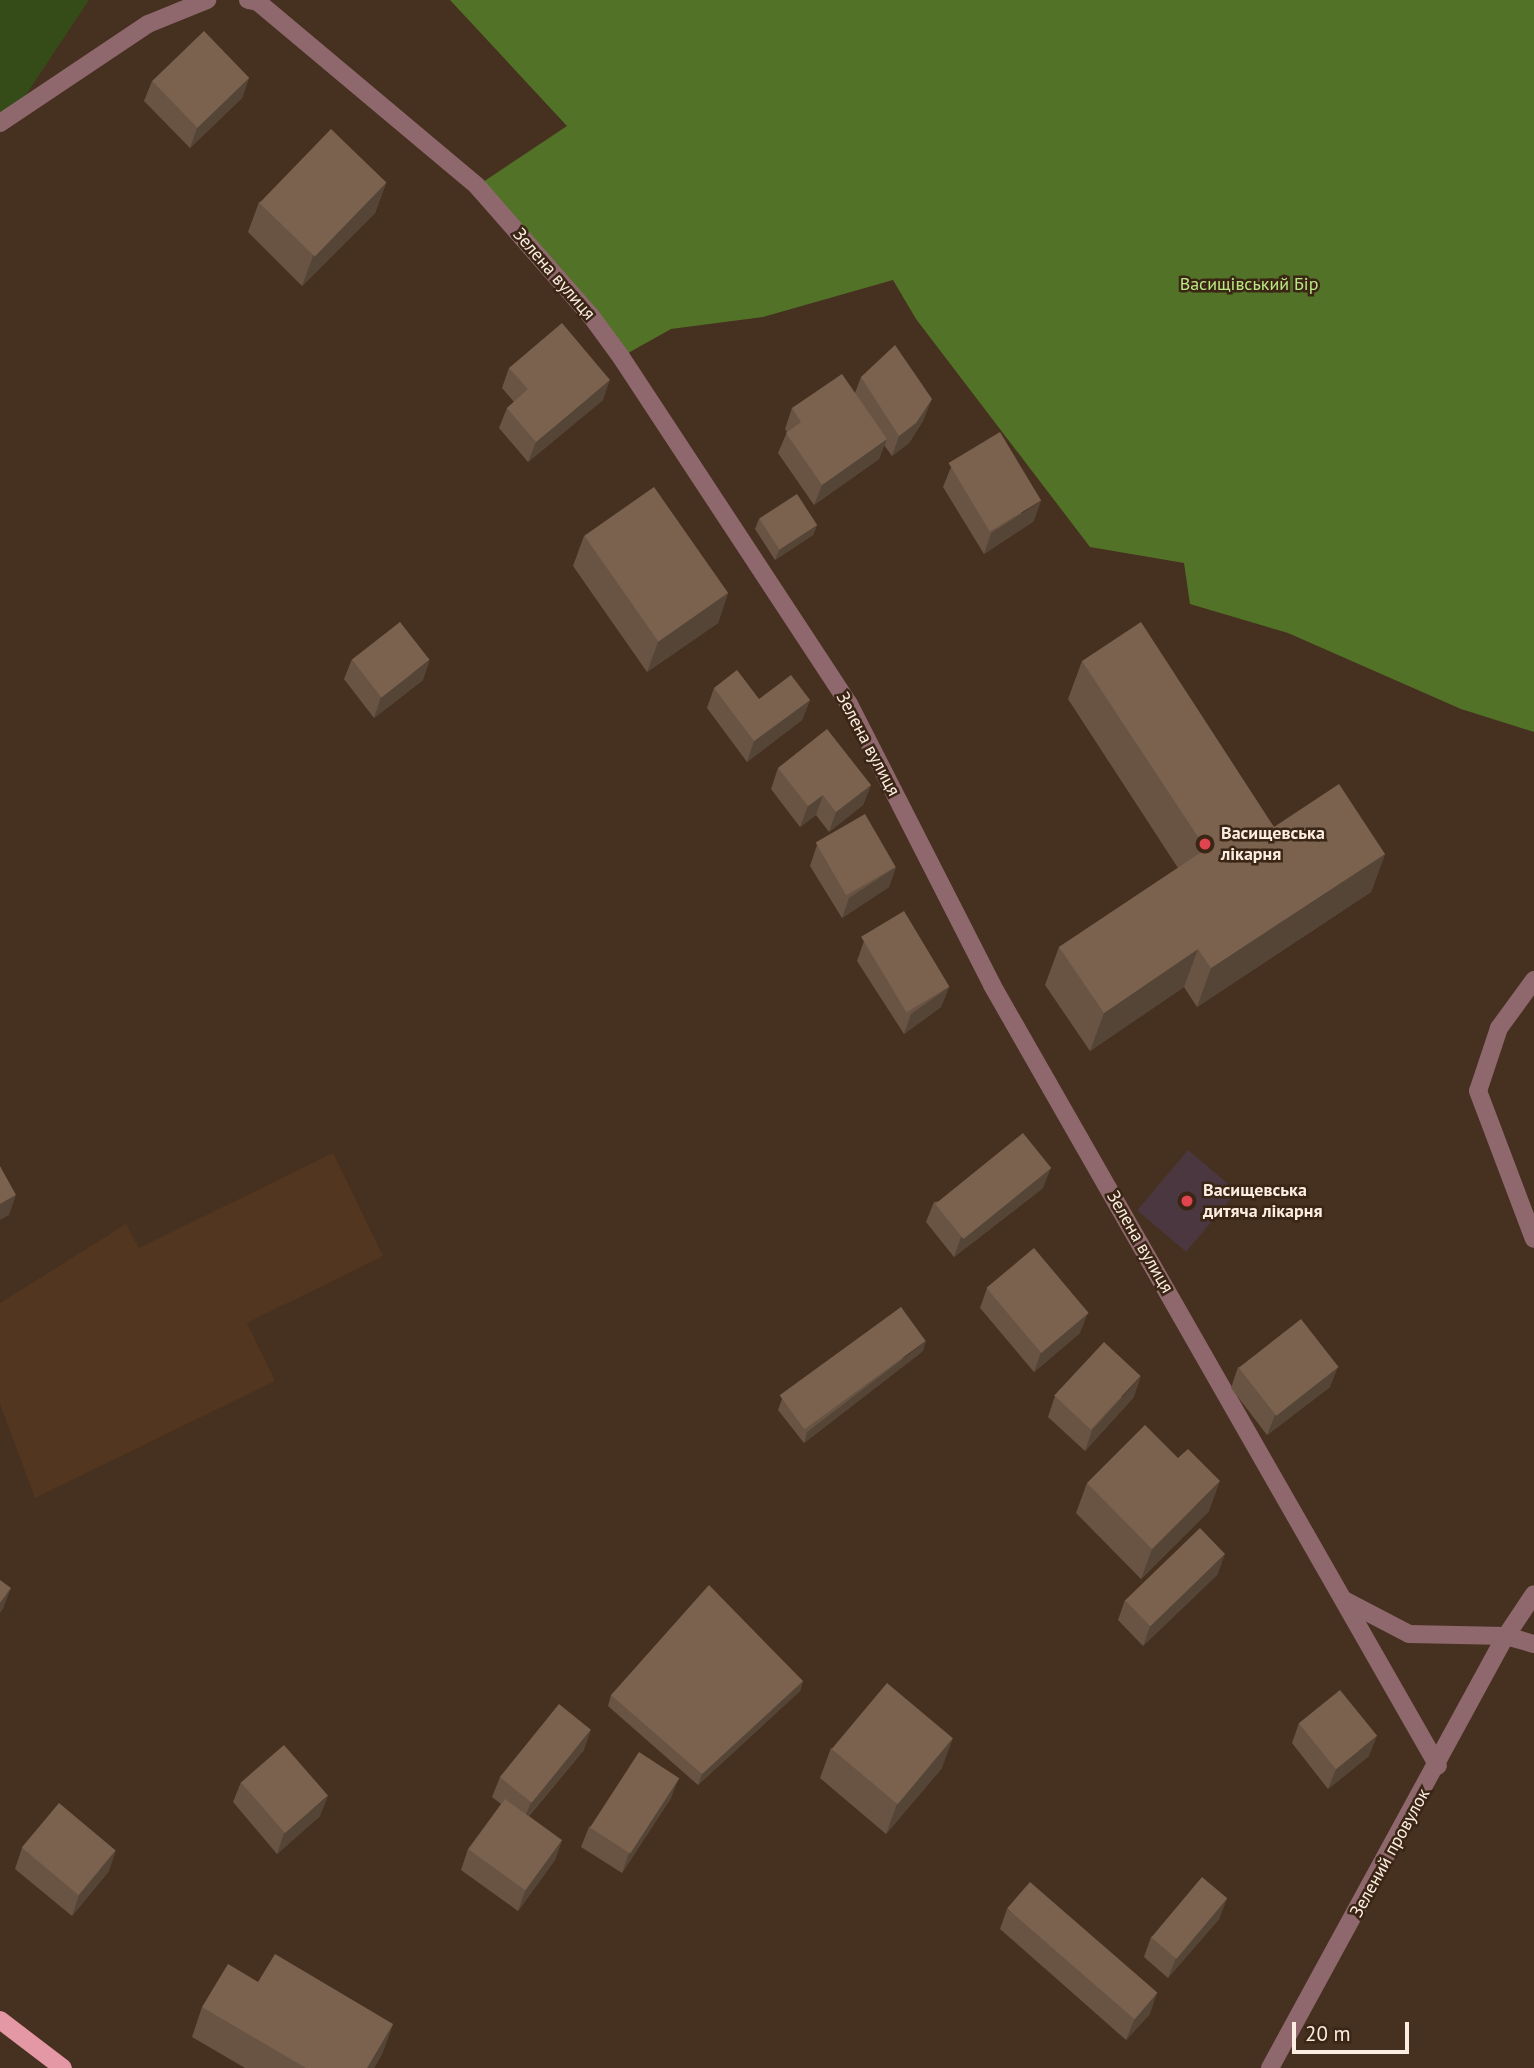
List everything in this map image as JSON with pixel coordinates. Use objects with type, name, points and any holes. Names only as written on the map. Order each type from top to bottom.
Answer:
[{"type":"main road","points":[[0,2020],[63,2068]]},
{"type":"street","points":[[0,123],[148,23],[207,0]]},
{"type":"street","name":"Зелена вулиця","points":[[248,0],[258,2],[477,186],[621,356],[849,704],[992,985],[1438,1766]]},
{"type":"street","points":[[1534,980],[1499,1028],[1478,1091],[1534,1238]]},
{"type":"street","name":"Зелений провулок","points":[[1270,2068],[1438,1766],[1506,1636],[1534,1594]]},
{"type":"street","points":[[1343,1600],[1409,1634],[1506,1636],[1534,1644]]},
{"type":"shaded area","name":"Васищевська дитяча лікарня","points":[[1188,1150],[1237,1191],[1186,1252],[1137,1211]]},
{"type":"shaded area","points":[[333,1153],[383,1256],[247,1323],[275,1381],[35,1498],[0,1404],[0,1303],[126,1224],[139,1248]]},
{"type":"green space","points":[[0,0],[89,0],[14,113],[0,123]]},
{"type":"green space","name":"Васищівський Бір","points":[[450,0],[1534,0],[1534,732],[1461,709],[1288,633],[1190,604],[1184,563],[1090,547],[916,319],[893,280],[763,317],[671,329],[621,357],[477,186],[567,126]]},
{"type":"building","points":[[204,31],[249,78],[197,128],[152,81]]},
{"type":"building","points":[[331,129],[386,182],[315,257],[259,203]]},
{"type":"building","points":[[562,323],[610,380],[536,442],[507,408],[528,389],[509,368]]},
{"type":"building","points":[[895,345],[932,399],[916,423],[899,436],[861,377]]},
{"type":"building","points":[[842,374],[887,439],[822,485],[786,433],[801,422],[792,408]]},
{"type":"building","points":[[1000,432],[1041,501],[990,531],[949,463]]},
{"type":"building","points":[[654,487],[728,593],[658,641],[584,536]]},
{"type":"building","points":[[797,494],[817,525],[779,550],[759,519]]},
{"type":"building","points":[[400,622],[430,660],[381,697],[352,660]]},
{"type":"building","name":"Васищевська лікарня","points":[[1141,622],[1274,827],[1339,784],[1385,854],[1211,968],[1198,949],[1104,1013],[1059,947],[1206,849],[1082,661]]},
{"type":"building","points":[[737,670],[759,699],[791,675],[810,700],[754,741],[714,688]]},
{"type":"building","points":[[827,729],[871,785],[836,812],[823,795],[808,806],[778,768]]},
{"type":"building","points":[[865,814],[896,867],[846,895],[816,842]]},
{"type":"building","points":[[904,911],[949,986],[906,1012],[861,937]]},
{"type":"building","points":[[1023,1133],[1051,1168],[964,1239],[935,1204]]},
{"type":"building","points":[[0,1166],[16,1195],[0,1204]]},
{"type":"building","points":[[1034,1248],[1089,1313],[1041,1353],[987,1288]]},
{"type":"building","points":[[901,1307],[926,1341],[804,1429],[780,1395]]},
{"type":"building","points":[[1301,1319],[1339,1367],[1276,1416],[1239,1368]]},
{"type":"building","points":[[1104,1342],[1141,1376],[1091,1429],[1054,1395]]},
{"type":"building","points":[[1145,1425],[1178,1458],[1188,1449],[1220,1481],[1152,1549],[1087,1483]]},
{"type":"building","points":[[1200,1528],[1225,1554],[1150,1626],[1125,1600]]},
{"type":"building","points":[[0,1580],[11,1588],[0,1603]]},
{"type":"building","points":[[709,1585],[803,1681],[702,1774],[611,1695]]},
{"type":"building","points":[[887,1683],[953,1738],[898,1804],[832,1749]]},
{"type":"building","points":[[1340,1690],[1377,1736],[1336,1769],[1299,1723]]},
{"type":"building","points":[[559,1704],[591,1730],[532,1803],[500,1777]]},
{"type":"building","points":[[284,1745],[328,1796],[285,1833],[241,1782]]},
{"type":"building","points":[[639,1752],[679,1778],[630,1854],[590,1827]]},
{"type":"building","points":[[505,1799],[562,1840],[525,1890],[469,1849]]},
{"type":"building","points":[[59,1803],[116,1851],[78,1895],[22,1847]]},
{"type":"building","points":[[1202,1877],[1227,1898],[1176,1959],[1151,1938]]},
{"type":"building","points":[[1030,1882],[1158,1993],[1135,2019],[1007,1908]]},
{"type":"building","points":[[275,1954],[393,2024],[367,2068],[306,2068],[202,2007],[228,1964],[258,1982]]},
{"type":"place","name":"Васищевська лікарня","points":[[1205,844]]},
{"type":"place","name":"Васищевська дитяча лікарня","points":[[1187,1201]]}]
